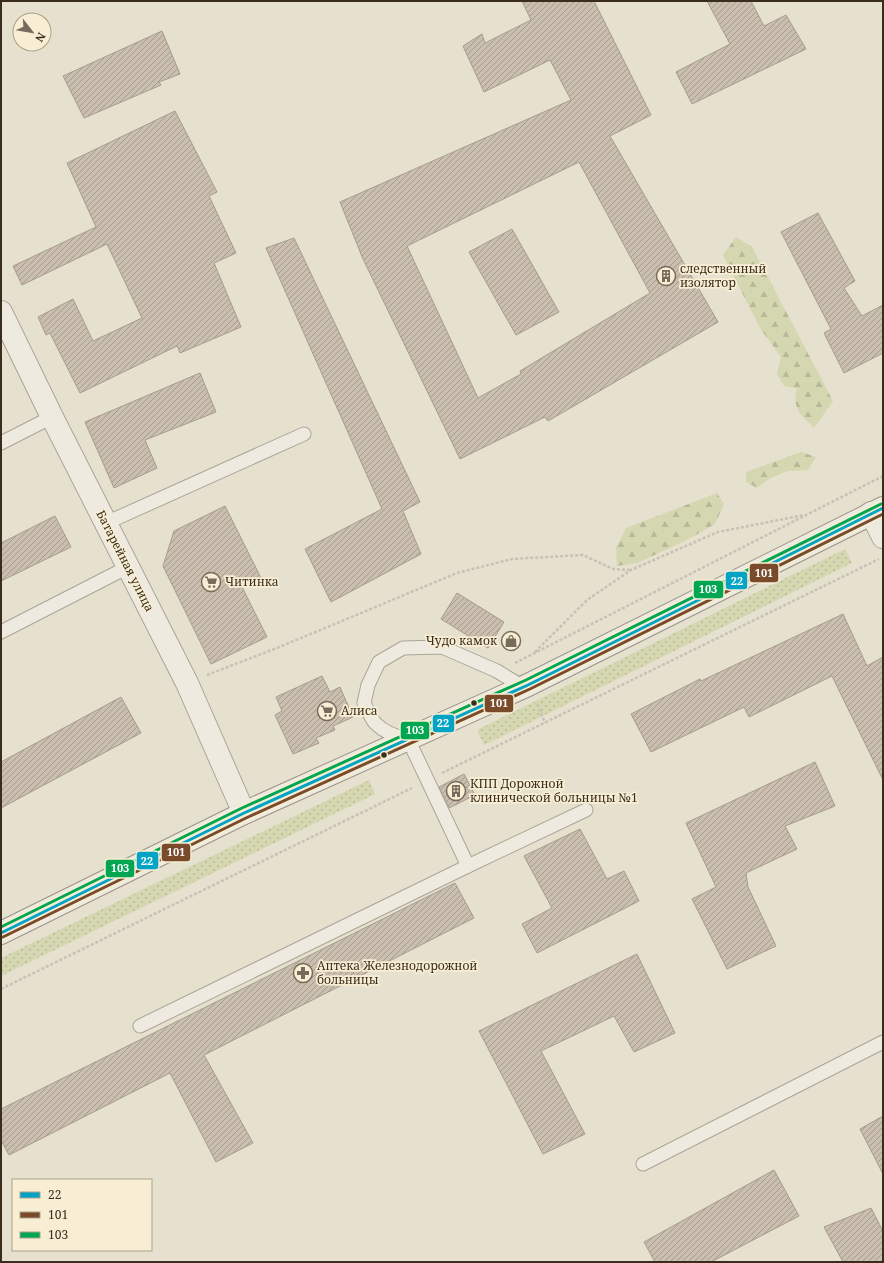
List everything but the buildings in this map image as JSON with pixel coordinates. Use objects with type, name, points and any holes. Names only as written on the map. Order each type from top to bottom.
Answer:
[{"type":"main road","name":"Батарейная улица","points":[[1,312],[52,417],[187,683],[244,813]]},
{"type":"main road","points":[[1,933],[244,813],[523,687],[877,511],[883,537]]},
{"type":"lane","points":[[1,443],[52,417]]},
{"type":"lane","points":[[106,523],[304,434]]},
{"type":"lane","points":[[1,632],[128,567]]},
{"type":"lane","points":[[468,866],[408,739],[391,734],[375,723],[364,703],[368,685],[379,662],[403,648],[442,647],[497,671],[523,687]]},
{"type":"lane","points":[[140,1026],[586,810]]},
{"type":"lane","points":[[643,1164],[883,1042]]},
{"type":"path","points":[[497,671],[883,476]]},
{"type":"path","points":[[533,654],[587,600],[631,570],[718,532],[809,514]]},
{"type":"path","points":[[187,683],[277,648],[456,573],[512,559],[583,555],[612,569],[631,570]]},
{"type":"green space","points":[[736,237],[752,247],[833,401],[814,428],[798,411],[796,406],[797,388],[784,386],[777,374],[781,357],[760,328],[723,255]]},
{"type":"green space","points":[[801,452],[816,457],[808,470],[787,471],[769,479],[757,488],[746,482],[746,472]]},
{"type":"green space","points":[[717,493],[724,504],[715,524],[685,541],[637,563],[617,566],[616,548],[626,528]]},
{"type":"green space","points":[[845,549],[852,563],[484,745],[477,730]]},
{"type":"green space","points":[[369,780],[375,794],[1,976],[1,958]]},
{"type":"transit line","name":"103","points":[[1,927],[242,808],[526,680],[881,504]]},
{"type":"transit line","name":"22","points":[[1,933],[244,813],[528,685],[883,508]]},
{"type":"transit line","name":"101","points":[[3,937],[246,818],[530,689],[883,514]]},
{"type":"place","name":"следственный изолятор","points":[[666,276]]},
{"type":"place","name":"Читинка","points":[[211,582]]},
{"type":"place","name":"Чудо камок","points":[[511,641]]},
{"type":"place","name":"Алиса","points":[[327,711]]},
{"type":"place","name":"КПП Дорожной клинической больницы №1","points":[[456,791]]},
{"type":"place","name":"Аптека Железнодорожной больницы","points":[[303,973]]}]
